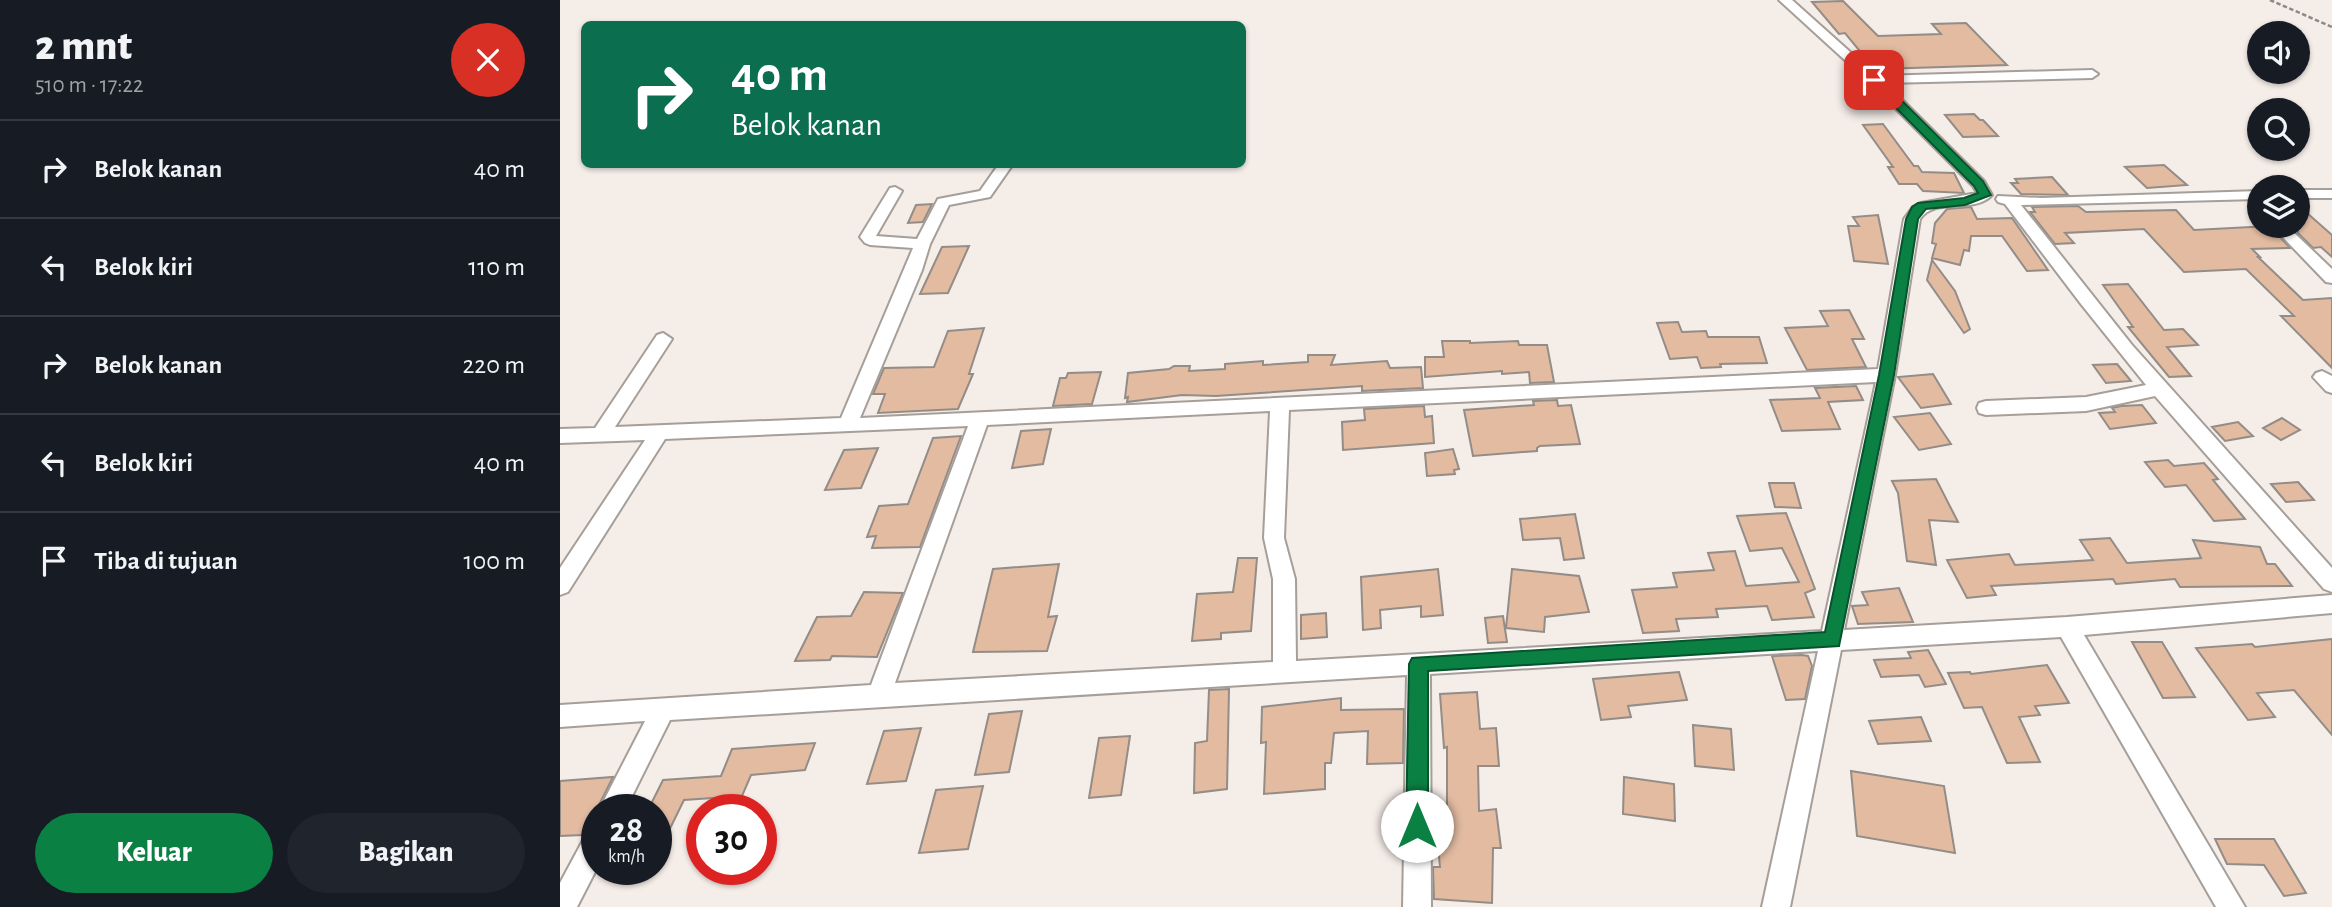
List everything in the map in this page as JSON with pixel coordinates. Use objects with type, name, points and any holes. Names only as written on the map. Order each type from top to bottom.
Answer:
[{"type":"street","points":[[1785,0],[1874,80],[1979,184],[1985,195]]},
{"type":"street","points":[[1874,80],[2092,74]]},
{"type":"street","points":[[848,425],[940,205],[947,200],[985,194],[1003,168]]},
{"type":"street","points":[[895,191],[868,237],[870,240],[922,244]]},
{"type":"street","points":[[2310,194],[2332,194]]},
{"type":"street","points":[[1776,907],[1886,375],[1912,219],[1916,209],[1923,205],[1965,201],[1985,195],[2011,201],[2247,195]]},
{"type":"street","points":[[2011,201],[2052,260],[2158,389],[2332,583]]},
{"type":"street","points":[[2291,238],[2332,278]]},
{"type":"street","points":[[600,435],[663,339]]},
{"type":"street","points":[[560,436],[980,419],[1886,375]]},
{"type":"street","points":[[1986,408],[2086,404],[2158,389]]},
{"type":"street","points":[[1280,404],[1274,538],[1284,579],[1285,671]]},
{"type":"street","points":[[879,695],[980,419]]},
{"type":"street","points":[[560,586],[659,433]]},
{"type":"street","points":[[560,716],[1285,671],[2067,627],[2332,604]]},
{"type":"street","points":[[2067,627],[2231,907]]},
{"type":"street","points":[[1417,907],[1419,664]]},
{"type":"street","points":[[620,794],[663,710]]},
{"type":"street","points":[[562,907],[581,871]]},
{"type":"path","points":[[2270,0],[2332,27]]},
{"type":"building","points":[[1843,1],[1878,36],[1941,34],[1932,24],[1966,23],[2007,65],[1879,69],[1869,55],[1863,55],[1845,33],[1839,34],[1812,2]]},
{"type":"building","points":[[1974,114],[1998,136],[1963,137],[1945,115]]},
{"type":"building","points":[[1883,124],[1914,166],[1918,166],[1922,172],[1954,173],[1964,193],[1923,191],[1917,184],[1899,184],[1888,167],[1893,167],[1863,125]]},
{"type":"building","points":[[2164,165],[2187,185],[2147,188],[2125,167]]},
{"type":"building","points":[[2052,177],[2068,195],[2021,194],[2011,183],[2018,183],[2015,179]]},
{"type":"building","points":[[932,204],[923,222],[908,223],[916,205]]},
{"type":"building","points":[[2078,206],[2086,212],[2176,210],[2194,230],[2247,227],[2247,238],[2281,238],[2290,248],[2252,249],[2303,300],[2332,298],[2332,368],[2281,316],[2294,316],[2246,269],[2184,272],[2144,229],[2065,233],[2074,243],[2055,244],[2030,212],[2035,212],[2032,207]]},
{"type":"building","points":[[1971,207],[1977,219],[2012,218],[2048,270],[2027,271],[2002,236],[1971,236],[1969,251],[1964,250],[1960,265],[1932,258],[1936,244],[1932,243],[1935,223],[1947,209]]},
{"type":"building","points":[[1878,215],[1888,264],[1854,261],[1848,226],[1859,226],[1853,217]]},
{"type":"building","points":[[2310,216],[2332,235],[2332,257],[2321,247],[2313,248],[2303,238],[2310,238]]},
{"type":"building","points":[[969,246],[948,293],[920,294],[942,247]]},
{"type":"building","points":[[1932,260],[1955,291],[1970,329],[1964,333],[1927,280]]},
{"type":"building","points":[[2128,284],[2164,330],[2183,329],[2198,345],[2167,347],[2191,376],[2169,377],[2128,327],[2133,327],[2103,285]]},
{"type":"building","points":[[1849,310],[1864,339],[1852,339],[1866,367],[1807,370],[1785,328],[1828,326],[1820,311]]},
{"type":"building","points":[[1678,322],[1682,332],[1706,331],[1708,337],[1759,337],[1767,363],[1720,364],[1721,367],[1701,368],[1697,357],[1670,359],[1657,323]]},
{"type":"building","points":[[984,328],[969,374],[973,374],[958,409],[878,413],[885,394],[873,394],[884,368],[934,367],[948,331]]},
{"type":"building","points":[[1442,341],[1518,341],[1519,345],[1547,345],[1554,382],[1530,383],[1529,372],[1502,374],[1502,371],[1425,377],[1425,357],[1444,357]]},
{"type":"building","points":[[1308,355],[1335,355],[1331,365],[1387,361],[1390,368],[1421,367],[1423,388],[1362,391],[1362,386],[1216,396],[1182,395],[1127,402],[1128,397],[1125,398],[1128,373],[1169,369],[1174,366],[1190,366],[1189,371],[1225,369],[1225,364],[1263,361],[1263,365],[1308,362]]},
{"type":"building","points":[[2117,364],[2131,381],[2106,383],[2093,365]]},
{"type":"building","points":[[1101,372],[1092,404],[1053,406],[1060,378],[1066,378],[1068,373]]},
{"type":"building","points":[[1933,374],[1951,404],[1921,408],[1898,377]]},
{"type":"building","points":[[1856,386],[1863,400],[1828,402],[1840,429],[1782,431],[1770,400],[1820,398],[1815,388]]},
{"type":"building","points":[[1557,400],[1558,406],[1571,405],[1580,444],[1540,446],[1537,451],[1473,456],[1464,410],[1534,405],[1533,401]]},
{"type":"building","points":[[2142,405],[2156,423],[2110,429],[2099,413],[2115,412],[2112,408],[2121,406]]},
{"type":"building","points":[[1424,406],[1425,417],[1432,416],[1434,443],[1343,450],[1342,422],[1365,420],[1364,409]]},
{"type":"building","points":[[1930,413],[1951,444],[1919,450],[1894,417]]},
{"type":"building","points":[[2282,418],[2300,430],[2281,440],[2263,428]]},
{"type":"building","points":[[2238,422],[2253,436],[2225,441],[2212,427]]},
{"type":"building","points":[[1051,429],[1043,464],[1012,468],[1021,431]]},
{"type":"building","points":[[961,436],[920,547],[872,548],[876,536],[867,537],[879,506],[908,504],[933,438]]},
{"type":"building","points":[[878,448],[861,488],[825,490],[844,450]]},
{"type":"building","points":[[1453,449],[1459,469],[1454,470],[1455,474],[1427,476],[1425,453]]},
{"type":"building","points":[[2168,460],[2174,466],[2204,463],[2218,479],[2213,480],[2245,519],[2214,521],[2186,485],[2165,487],[2145,462]]},
{"type":"building","points":[[1936,479],[1958,522],[1929,520],[1936,565],[1907,561],[1898,493],[1892,481]]},
{"type":"building","points":[[2298,482],[2314,500],[2286,502],[2271,484]]},
{"type":"building","points":[[1769,483],[1794,483],[1801,508],[1775,507]]},
{"type":"building","points":[[1786,513],[1815,589],[1805,593],[1814,617],[1772,620],[1767,606],[1716,609],[1718,617],[1676,619],[1679,631],[1643,633],[1632,590],[1677,587],[1673,573],[1714,570],[1708,553],[1735,551],[1746,586],[1799,582],[1782,548],[1750,551],[1737,516]]},
{"type":"building","points":[[1575,514],[1584,558],[1564,560],[1560,538],[1523,540],[1520,519]]},
{"type":"building","points":[[2110,538],[2127,563],[2201,558],[2193,540],[2260,547],[2267,564],[2275,564],[2292,586],[2180,587],[2175,579],[2116,584],[2113,579],[1991,586],[1996,595],[1967,598],[1947,560],[2009,554],[2015,565],[2093,560],[2080,540]]},
{"type":"building","points":[[1238,558],[1257,558],[1251,631],[1221,633],[1221,639],[1192,641],[1197,594],[1233,592]]},
{"type":"building","points":[[1059,564],[1048,617],[1057,616],[1047,651],[973,652],[993,569]]},
{"type":"building","points":[[1438,569],[1443,615],[1421,617],[1421,606],[1380,610],[1381,628],[1363,630],[1361,577]]},
{"type":"building","points":[[1512,569],[1579,576],[1589,612],[1545,617],[1544,632],[1506,628]]},
{"type":"building","points":[[1899,588],[1913,622],[1858,624],[1852,606],[1868,605],[1862,592]]},
{"type":"building","points":[[864,592],[903,593],[877,657],[832,656],[830,660],[795,661],[817,617],[851,616]]},
{"type":"building","points":[[1326,613],[1327,637],[1301,639],[1301,615]]},
{"type":"building","points":[[1503,616],[1507,642],[1488,643],[1485,618]]},
{"type":"building","points":[[2332,639],[2332,735],[2294,690],[2257,693],[2275,717],[2248,720],[2196,648],[2252,644],[2255,647]]},
{"type":"building","points":[[2132,642],[2162,642],[2195,697],[2163,698]]},
{"type":"building","points":[[1928,650],[1946,684],[1925,687],[1919,675],[1881,677],[1874,660],[1911,658],[1908,652]]},
{"type":"building","points":[[1772,656],[1808,656],[1812,666],[1805,699],[1786,700]]},
{"type":"building","points":[[2047,665],[2069,703],[2035,706],[2040,715],[2019,717],[2040,762],[2007,763],[1982,707],[1964,708],[1948,673],[1971,674]]},
{"type":"building","points":[[1679,672],[1687,700],[1628,706],[1631,717],[1601,720],[1593,679]]},
{"type":"building","points":[[1229,689],[1227,789],[1194,793],[1195,743],[1207,741],[1209,690]]},
{"type":"building","points":[[1477,692],[1480,729],[1496,728],[1499,766],[1478,766],[1479,811],[1496,809],[1501,848],[1493,848],[1492,903],[1434,899],[1433,867],[1440,867],[1435,815],[1447,814],[1447,747],[1444,748],[1440,694]]},
{"type":"building","points":[[1341,698],[1341,710],[1404,709],[1403,763],[1367,764],[1368,731],[1334,733],[1331,763],[1325,763],[1325,789],[1264,794],[1266,742],[1261,743],[1262,707]]},
{"type":"building","points":[[1022,711],[1009,772],[975,775],[989,714]]},
{"type":"building","points":[[1921,717],[1931,741],[1878,744],[1869,721]]},
{"type":"building","points":[[1693,725],[1731,729],[1734,770],[1695,766]]},
{"type":"building","points":[[921,728],[906,781],[867,784],[884,731]]},
{"type":"building","points":[[1130,736],[1121,795],[1089,798],[1099,738]]},
{"type":"building","points":[[815,743],[805,770],[751,775],[743,794],[686,794],[686,800],[672,824],[672,794],[656,794],[663,780],[721,776],[732,749]]},
{"type":"building","points":[[1851,771],[1944,786],[1955,853],[1857,836]]},
{"type":"building","points":[[613,777],[604,794],[581,794],[581,835],[560,836],[560,781]]},
{"type":"building","points":[[1624,777],[1674,784],[1675,821],[1623,814]]},
{"type":"building","points":[[983,786],[968,849],[919,853],[936,790]]},
{"type":"building","points":[[2215,839],[2274,839],[2306,893],[2284,896],[2264,865],[2227,864]]},
{"type":"route","points":[[1417,826],[1419,664],[1832,640],[1886,375],[1912,219],[1916,209],[1923,205],[1965,201],[1985,195],[1979,184],[1874,80]]}]
